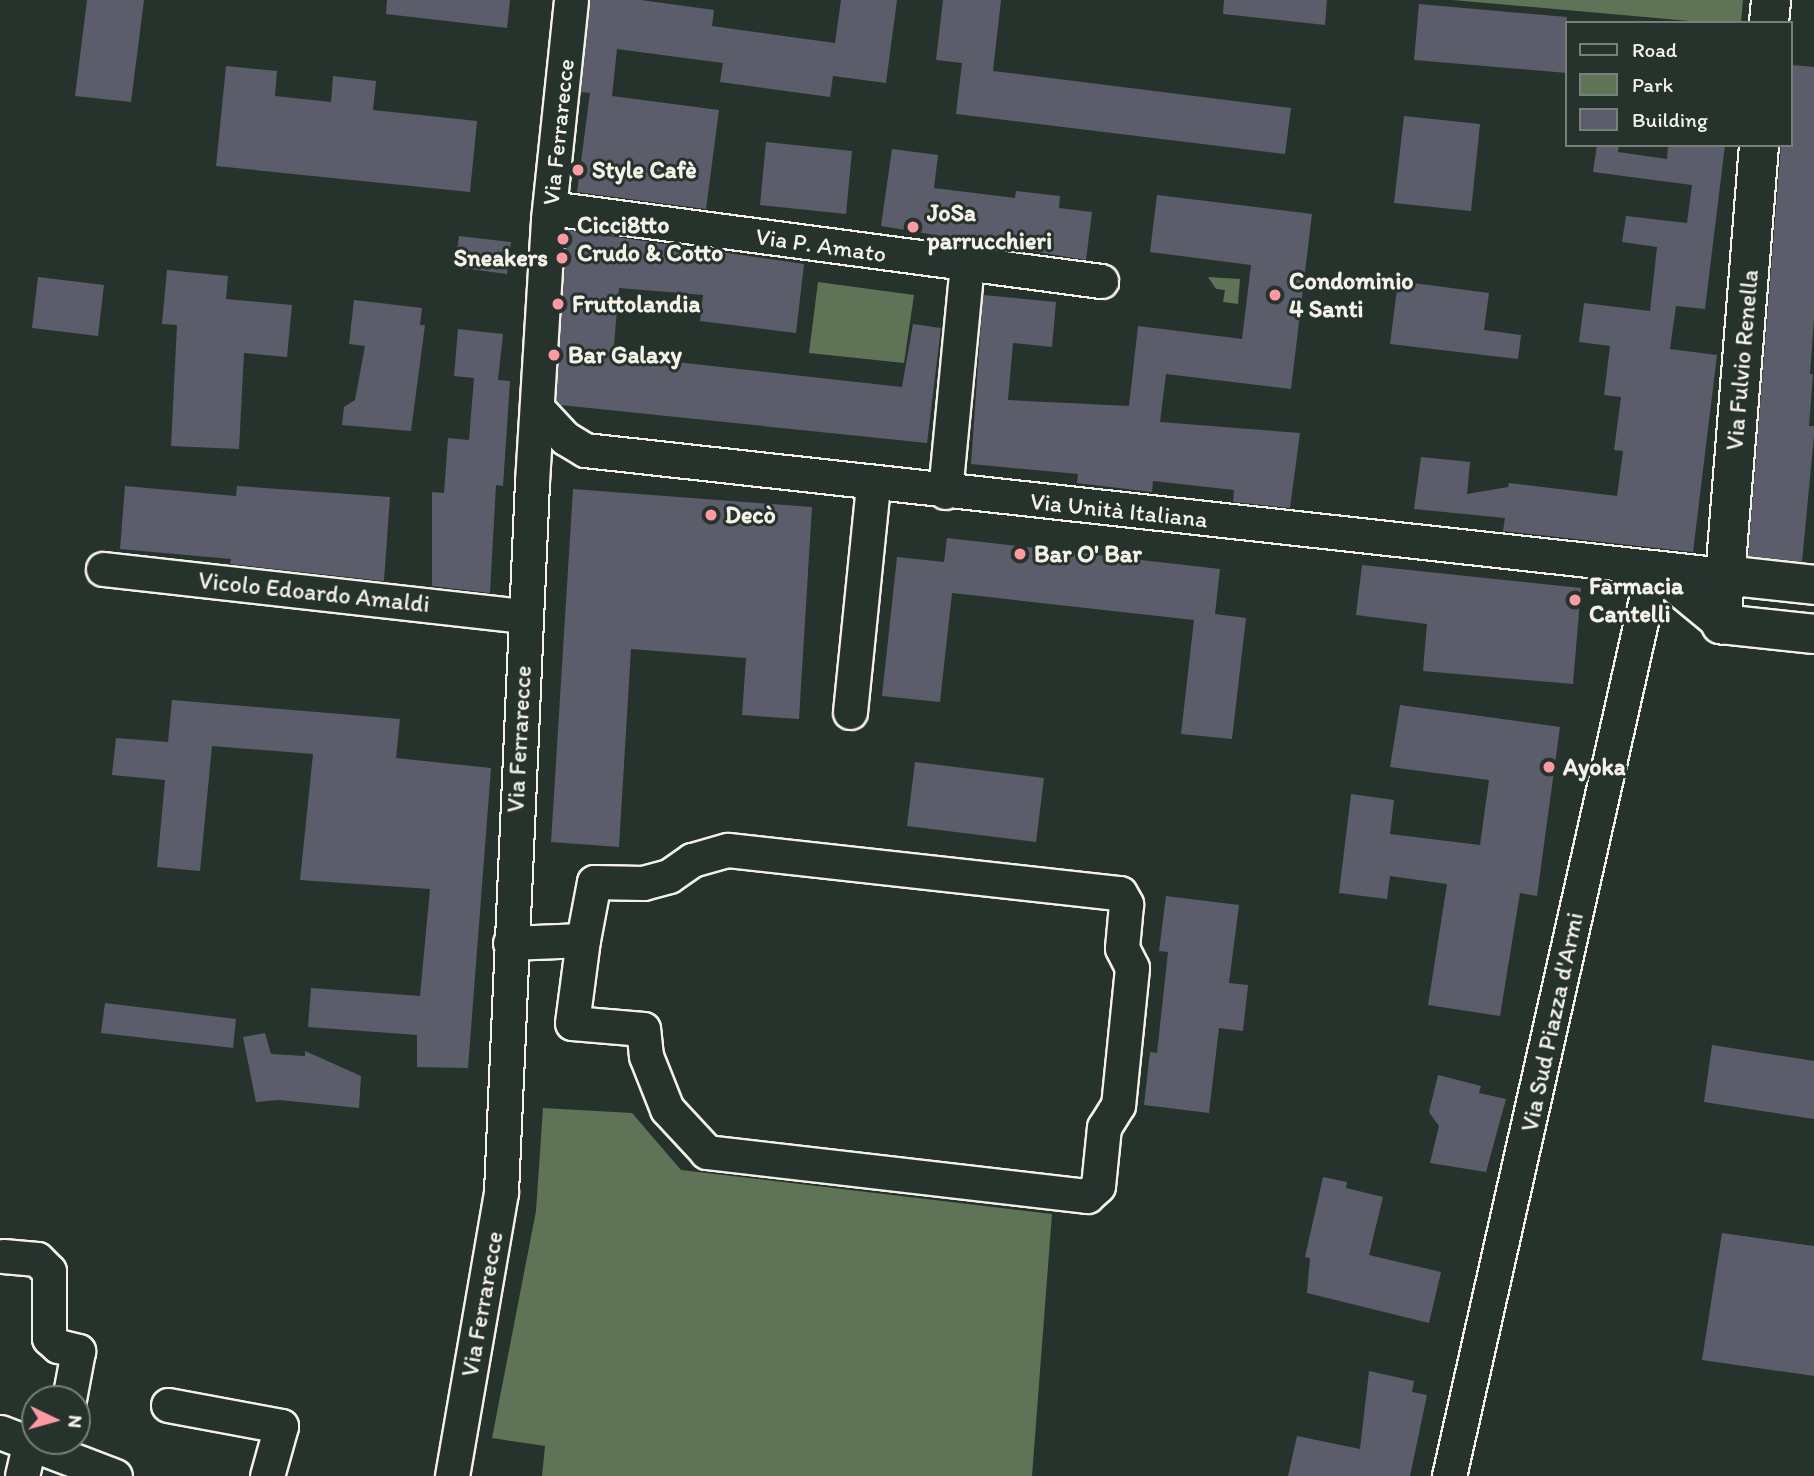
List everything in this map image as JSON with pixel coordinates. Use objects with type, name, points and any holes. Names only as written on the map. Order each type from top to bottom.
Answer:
[{"type":"main road","points":[[1769,21],[1771,0]]},
{"type":"main road","name":"Via Fulvio Renella","points":[[1724,575],[1759,147]]},
{"type":"main road","points":[[1724,575],[1721,624],[1814,634]]},
{"type":"main road","name":"Via Unità Italiana","points":[[1724,575],[1814,585]]},
{"type":"street","name":"Via Ferrarecce","points":[[452,1476],[501,1192],[532,482],[550,208],[571,0]]},
{"type":"street","name":"Via P. Amato","points":[[550,208],[1101,281]]},
{"type":"street","points":[[945,492],[967,264]]},
{"type":"street","name":"Via Unità Italiana","points":[[537,408],[565,438],[585,450],[945,492],[1724,575]]},
{"type":"street","points":[[532,482],[552,465],[585,450]]},
{"type":"street","points":[[850,712],[873,484]]},
{"type":"street","points":[[1653,568],[1721,624]]},
{"type":"street","name":"Via Sud Piazza d'Armi","points":[[1449,1476],[1653,568]]},
{"type":"street","name":"Vicolo Edoardo Amaldi","points":[[103,569],[525,616]]},
{"type":"street","points":[[728,850],[1120,893],[1126,904],[1122,948],[1132,968],[1118,1105],[1104,1126],[1098,1185],[1087,1196],[707,1152],[667,1109],[646,1056],[643,1029],[572,1023],[583,940],[594,882],[643,883],[669,876],[692,860],[728,850]]},
{"type":"street","points":[[510,943],[583,940]]},
{"type":"street","points":[[2,1256],[37,1259],[49,1270],[52,1284],[49,1338],[58,1346],[78,1351],[72,1385]]},
{"type":"street","points":[[168,1405],[281,1426],[267,1476]]},
{"type":"street","points":[[50,1455],[115,1476]]},
{"type":"green space","points":[[1452,0],[1743,0],[1741,21],[1689,21]]},
{"type":"green space","points":[[1208,277],[1240,279],[1238,304],[1223,302],[1225,290],[1216,289]]},
{"type":"green space","points":[[818,282],[914,295],[904,363],[809,353]]},
{"type":"green space","points":[[543,1108],[632,1113],[681,1170],[1052,1214],[1032,1476],[542,1476],[545,1446],[492,1438],[536,1211]]},
{"type":"building","points":[[87,0],[144,0],[131,102],[75,96]]},
{"type":"building","points":[[387,0],[510,0],[507,28],[386,14]]},
{"type":"building","points":[[590,0],[641,0],[714,10],[712,26],[835,43],[841,0],[897,0],[886,83],[833,76],[830,97],[720,82],[723,63],[617,49],[612,96],[719,110],[706,209],[577,192],[590,93],[581,92]]},
{"type":"building","points":[[943,0],[1001,0],[993,71],[1291,108],[1285,154],[956,114],[962,63],[936,60]]},
{"type":"building","points":[[1224,0],[1327,0],[1325,25],[1223,14]]},
{"type":"building","points":[[1419,4],[1567,17],[1566,73],[1414,60]]},
{"type":"building","points":[[1793,65],[1814,67],[1814,318],[1809,426],[1814,426],[1814,435],[1802,562],[1748,556],[1781,147],[1793,147]]},
{"type":"building","points":[[226,66],[277,71],[275,96],[331,102],[333,76],[376,81],[373,110],[477,121],[470,192],[216,166]]},
{"type":"building","points":[[1404,116],[1480,124],[1471,211],[1394,203]]},
{"type":"building","points":[[766,142],[852,151],[846,214],[760,205]]},
{"type":"building","points":[[1597,147],[1619,147],[1618,152],[1667,159],[1668,147],[1725,147],[1705,309],[1676,306],[1670,349],[1717,355],[1693,552],[1503,531],[1505,518],[1414,509],[1421,457],[1470,462],[1467,494],[1508,487],[1509,483],[1617,496],[1623,451],[1614,450],[1621,397],[1604,395],[1610,346],[1579,342],[1584,303],[1650,311],[1657,247],[1622,242],[1626,216],[1687,223],[1692,185],[1593,172]]},
{"type":"building","points":[[892,149],[938,155],[934,188],[1015,198],[1016,191],[1060,196],[1059,208],[1092,212],[1086,260],[881,226]]},
{"type":"building","points":[[1157,195],[1312,214],[1291,389],[1166,374],[1160,422],[1300,433],[1290,508],[1233,502],[1234,490],[1153,481],[1152,492],[1077,483],[1078,474],[971,464],[983,295],[1056,302],[1052,347],[1013,343],[1008,400],[1129,406],[1138,326],[1242,339],[1251,265],[1150,252]]},
{"type":"building","points":[[567,230],[804,264],[796,333],[700,321],[703,295],[619,288],[613,355],[902,387],[913,324],[941,328],[927,443],[560,405],[556,400]]},
{"type":"building","points":[[459,236],[511,242],[507,274],[455,267]]},
{"type":"building","points":[[167,270],[228,276],[226,299],[292,305],[287,357],[244,353],[239,449],[171,446],[177,325],[162,324]]},
{"type":"building","points":[[38,277],[104,285],[98,336],[32,328]]},
{"type":"building","points":[[1398,281],[1489,293],[1484,330],[1521,335],[1518,359],[1390,344]]},
{"type":"building","points":[[354,300],[422,308],[420,325],[425,325],[411,431],[342,425],[344,407],[355,400],[365,346],[349,344]]},
{"type":"building","points":[[458,329],[503,334],[498,380],[510,381],[503,486],[496,485],[490,593],[432,586],[432,492],[444,493],[448,438],[469,440],[474,378],[454,376]]},
{"type":"building","points":[[125,486],[236,496],[237,486],[390,497],[384,581],[230,564],[231,559],[120,549]]},
{"type":"building","points":[[573,489],[812,507],[799,719],[742,715],[746,658],[631,649],[619,847],[551,842]]},
{"type":"building","points":[[947,538],[1220,569],[1215,614],[1246,618],[1232,739],[1181,734],[1194,620],[952,593],[940,702],[882,696],[897,557],[944,562]]},
{"type":"building","points":[[1362,565],[1581,588],[1573,684],[1423,671],[1427,624],[1356,615]]},
{"type":"building","points":[[172,700],[400,719],[396,758],[491,768],[468,1068],[417,1067],[417,1035],[308,1027],[311,988],[420,996],[430,889],[300,880],[313,754],[212,746],[200,871],[157,867],[165,780],[112,775],[116,738],[168,742]]},
{"type":"building","points":[[1400,705],[1560,727],[1537,896],[1520,893],[1500,1016],[1428,1005],[1447,884],[1390,876],[1387,899],[1339,893],[1351,794],[1394,800],[1390,834],[1480,845],[1489,780],[1390,767]]},
{"type":"building","points":[[915,762],[1044,778],[1036,842],[907,826]]},
{"type":"building","points":[[1166,896],[1239,905],[1229,983],[1248,985],[1243,1031],[1219,1028],[1209,1113],[1144,1105],[1150,1052],[1157,1053],[1168,952],[1159,951]]},
{"type":"building","points":[[105,1003],[236,1019],[233,1048],[101,1033]]},
{"type":"building","points":[[265,1033],[271,1054],[305,1056],[305,1051],[361,1076],[359,1108],[279,1100],[256,1102],[243,1037]]},
{"type":"building","points":[[1712,1045],[1814,1061],[1814,1119],[1704,1102]]},
{"type":"building","points":[[1438,1075],[1481,1086],[1479,1093],[1506,1099],[1486,1172],[1430,1163],[1439,1126],[1429,1112]]},
{"type":"building","points":[[1323,1177],[1347,1182],[1346,1188],[1383,1197],[1369,1255],[1441,1272],[1429,1323],[1307,1293],[1310,1258],[1305,1257]]},
{"type":"building","points":[[1722,1233],[1814,1246],[1814,1376],[1702,1360]]},
{"type":"building","points":[[1369,1371],[1414,1381],[1412,1392],[1427,1395],[1410,1476],[1288,1476],[1297,1436],[1360,1449]]},
{"type":"place","name":"Style Cafè","points":[[578,170]]},
{"type":"place","name":"JoSa parrucchieri","points":[[913,227]]},
{"type":"place","name":"Cicci8tto Crudo & Cotto","points":[[563,239]]},
{"type":"place","name":"Sneakers","points":[[562,258]]},
{"type":"place","name":"Condominio 4 Santi","points":[[1275,295]]},
{"type":"place","name":"Fruttolandia","points":[[558,304]]},
{"type":"place","name":"Bar Galaxy","points":[[554,355]]},
{"type":"place","name":"Decò","points":[[711,515]]},
{"type":"place","name":"Bar O' Bar","points":[[1020,554]]},
{"type":"place","name":"Farmacia Cantelli","points":[[1575,600]]},
{"type":"place","name":"Ayoka","points":[[1549,767]]}]
